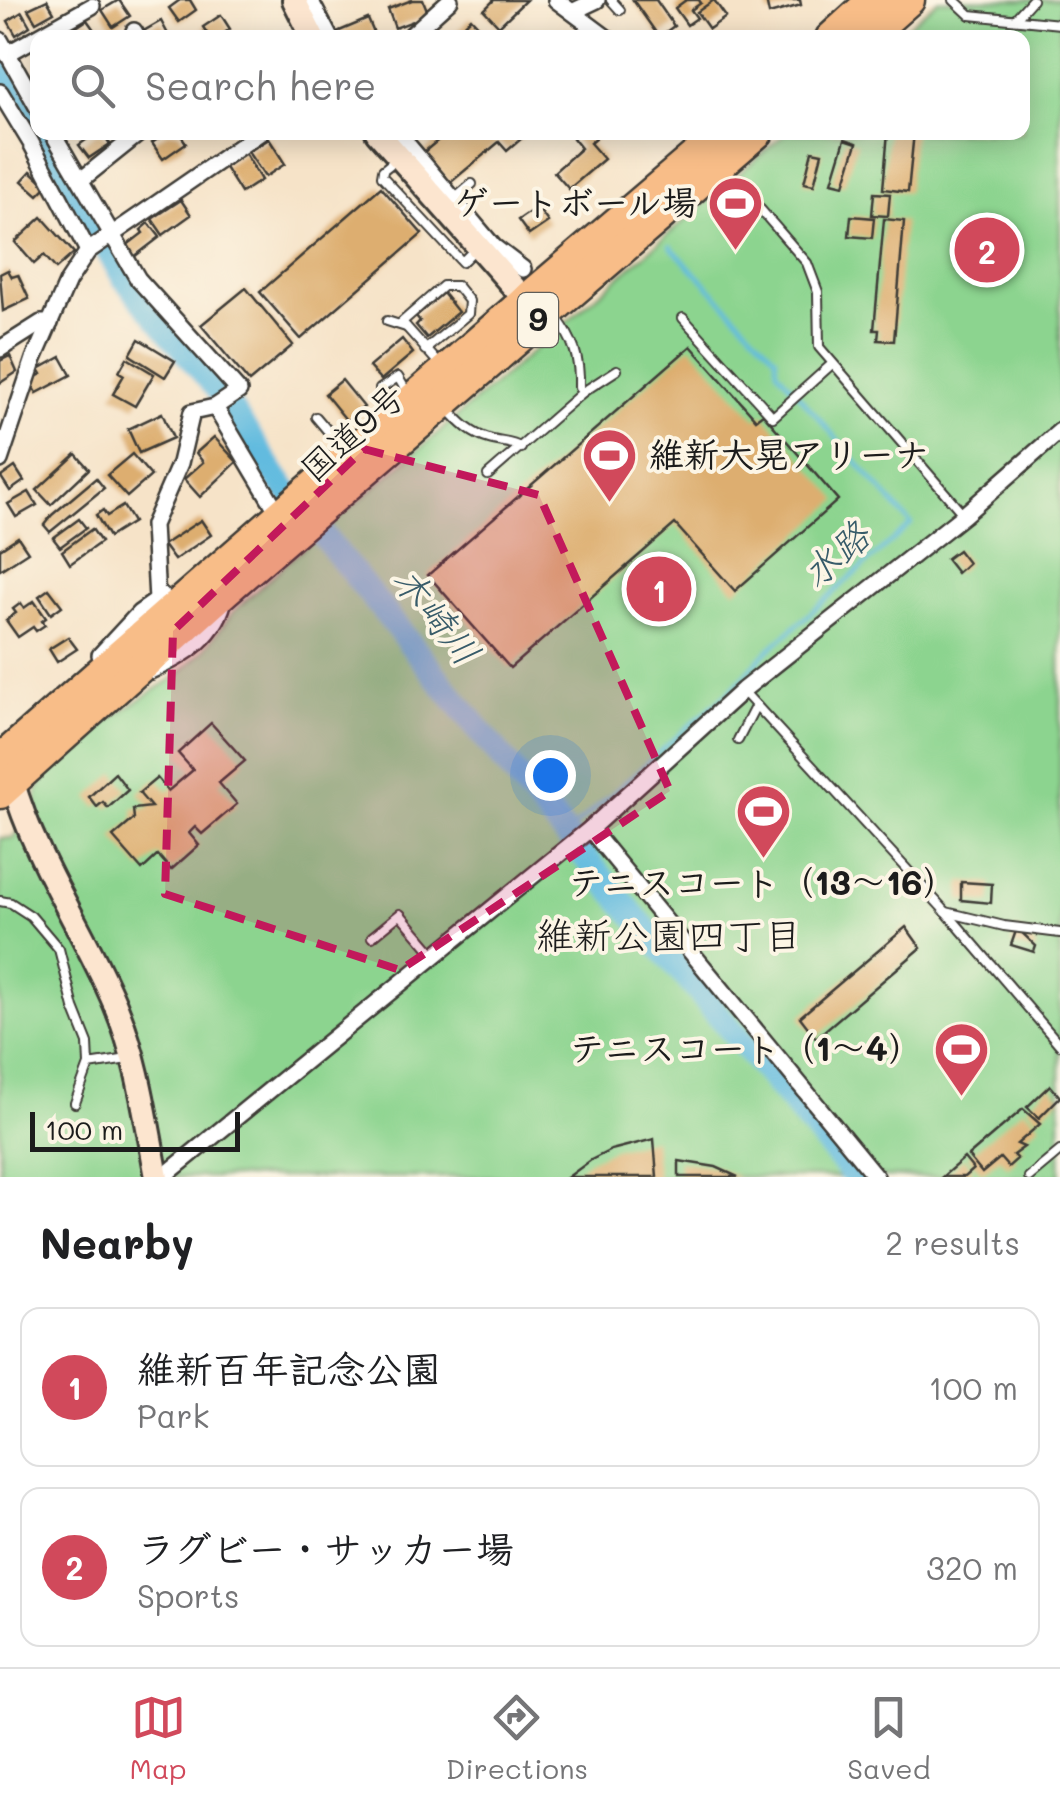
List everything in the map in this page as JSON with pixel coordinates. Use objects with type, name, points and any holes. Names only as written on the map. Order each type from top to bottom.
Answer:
[{"type":"highway","points":[[840,30],[874,0]]},
{"type":"highway","points":[[875,30],[909,0]]},
{"type":"highway","name":"国道9号","points":[[4,765],[88,682],[220,581],[298,513],[443,403],[712,144]]},
{"type":"highway","name":"国道9号","points":[[298,513],[411,400],[436,360],[539,309]]},
{"type":"highway","name":"国道9号","points":[[4,765],[130,675],[220,581]]},
{"type":"street","points":[[294,0],[309,30]]},
{"type":"street","points":[[310,0],[326,30]]},
{"type":"street","points":[[417,30],[450,0]]},
{"type":"street","points":[[556,0],[597,30]]},
{"type":"street","points":[[574,12],[597,0]]},
{"type":"street","points":[[40,30],[92,6]]},
{"type":"street","points":[[30,35],[3,47],[30,94]]},
{"type":"street","points":[[0,92],[88,252]]},
{"type":"street","points":[[57,140],[138,279],[238,391],[215,407],[192,412],[180,464],[153,525],[157,600]]},
{"type":"street","points":[[81,180],[119,140]]},
{"type":"street","points":[[0,460],[34,359],[68,281],[88,252],[250,140]]},
{"type":"street","points":[[384,140],[494,247],[523,269]]},
{"type":"street","points":[[403,140],[478,246],[539,309]]},
{"type":"street","points":[[0,349],[41,323],[50,323]]},
{"type":"street","points":[[215,407],[298,513]]},
{"type":"street","points":[[4,765],[25,826],[116,1006],[133,1057],[160,1177],[590,829],[743,690],[964,516],[1060,431]]},
{"type":"street","points":[[88,682],[100,654],[139,613],[197,575],[220,581]]},
{"type":"street","points":[[590,829],[876,1177]]},
{"type":"lane","points":[[611,0],[620,10]]},
{"type":"lane","points":[[954,0],[970,14],[1015,20],[1060,24],[1060,11]]},
{"type":"lane","points":[[1015,20],[1032,0]]},
{"type":"lane","points":[[712,144],[806,263],[818,292],[819,348],[964,516]]},
{"type":"lane","points":[[399,157],[383,170],[382,176],[394,190],[462,262],[478,246]]},
{"type":"lane","points":[[449,203],[472,184]]},
{"type":"lane","points":[[443,286],[457,286],[469,301],[468,314],[436,360],[402,322],[443,286]]},
{"type":"lane","points":[[539,309],[576,348],[580,365],[578,388],[583,392]]},
{"type":"lane","points":[[683,318],[773,417],[832,364]]},
{"type":"lane","points":[[387,321],[406,327]]},
{"type":"lane","points":[[488,475],[583,392],[616,370]]},
{"type":"lane","points":[[380,390],[398,377],[411,400]]},
{"type":"lane","points":[[443,403],[472,432],[521,448]]},
{"type":"lane","points":[[316,418],[350,457]]},
{"type":"lane","points":[[743,690],[946,912],[1060,1045]]},
{"type":"lane","points":[[738,740],[756,705]]},
{"type":"lane","points":[[0,901],[31,916],[59,949],[74,1008],[88,1043],[89,1066],[75,1102]]},
{"type":"lane","points":[[946,912],[1004,926],[1060,933]]},
{"type":"lane","points":[[372,937],[400,914],[435,955]]},
{"type":"lane","points":[[59,949],[81,938]]},
{"type":"lane","points":[[89,1066],[133,1057]]},
{"type":"lane","points":[[1030,1177],[1060,1151]]},
{"type":"highlighted area","points":[[364,449],[539,495],[670,791],[400,970],[165,894],[173,631]]},
{"type":"green space","points":[[938,0],[1060,0],[1060,1177],[0,1177],[0,838],[13,838],[35,811],[37,790],[48,771],[97,727],[178,675],[203,651],[233,612],[283,566],[778,140],[1030,140],[1030,30],[903,30]]},
{"type":"building","points":[[47,0],[54,12],[36,22],[28,9]]},
{"type":"building","points":[[119,0],[130,16],[113,27],[102,10]]},
{"type":"building","points":[[180,0],[190,0],[196,10],[179,22],[169,8]]},
{"type":"building","points":[[423,0],[429,15],[395,28],[388,9]]},
{"type":"building","points":[[494,0],[526,0],[499,26],[484,10]]},
{"type":"building","points":[[633,0],[656,0],[674,26],[654,30]]},
{"type":"building","points":[[686,0],[701,3],[691,10],[697,18],[687,25],[675,8]]},
{"type":"building","points":[[714,0],[726,17],[709,29],[697,12]]},
{"type":"building","points":[[766,0],[800,0],[801,5],[769,14]]},
{"type":"building","points":[[22,12],[30,26],[16,35],[8,21]]},
{"type":"building","points":[[221,15],[230,29],[205,30],[203,27]]},
{"type":"building","points":[[471,18],[482,30],[458,30]]},
{"type":"building","points":[[368,19],[373,30],[342,30]]},
{"type":"building","points":[[87,20],[94,30],[72,30]]},
{"type":"building","points":[[161,21],[166,30],[145,30]]},
{"type":"building","points":[[86,140],[107,140],[110,144],[89,158],[79,145]]},
{"type":"building","points":[[184,140],[186,143],[163,159],[152,143]]},
{"type":"building","points":[[270,140],[285,164],[265,177],[248,152]]},
{"type":"building","points":[[438,140],[520,140],[507,151],[499,142],[450,183],[424,152]]},
{"type":"building","points":[[575,140],[594,140],[590,143],[604,159],[569,189],[554,172],[581,148]]},
{"type":"building","points":[[845,140],[857,143],[844,185],[832,182]]},
{"type":"building","points":[[887,140],[913,140],[908,192],[883,189]]},
{"type":"building","points":[[812,151],[822,153],[814,185],[804,183]]},
{"type":"building","points":[[245,153],[261,180],[241,193],[224,166]]},
{"type":"building","points":[[31,171],[47,186],[38,195],[22,181]]},
{"type":"building","points":[[381,187],[422,234],[301,339],[260,292]]},
{"type":"building","points":[[874,193],[890,194],[888,216],[872,215]]},
{"type":"building","points":[[181,200],[191,215],[163,235],[152,219]]},
{"type":"building","points":[[537,207],[548,222],[529,235],[518,220]]},
{"type":"building","points":[[851,216],[874,218],[872,238],[849,236]]},
{"type":"building","points":[[42,217],[74,253],[56,269],[44,255],[34,264],[15,242]]},
{"type":"building","points":[[884,219],[904,221],[894,341],[878,340],[879,330],[874,330]]},
{"type":"building","points":[[149,223],[160,237],[134,257],[126,246]]},
{"type":"building","points":[[8,270],[12,277],[18,275],[29,299],[3,311],[0,274]]},
{"type":"building","points":[[246,288],[293,345],[249,382],[201,325]]},
{"type":"building","points":[[443,293],[458,312],[427,338],[416,325],[420,321],[416,316]]},
{"type":"building","points":[[139,339],[175,361],[165,377],[130,355]]},
{"type":"building","points":[[402,339],[413,353],[381,380],[369,367]]},
{"type":"building","points":[[691,346],[756,419],[763,414],[838,500],[735,591],[675,524],[510,668],[428,575]]},
{"type":"building","points":[[10,356],[17,372],[0,383],[0,361]]},
{"type":"building","points":[[61,357],[71,375],[37,393],[30,380],[42,374],[39,369]]},
{"type":"building","points":[[127,358],[154,374],[135,406],[113,394],[124,375],[119,372]]},
{"type":"building","points":[[342,380],[364,407],[347,421],[325,394]]},
{"type":"building","points":[[162,413],[173,438],[139,453],[128,429]]},
{"type":"building","points":[[214,437],[237,462],[200,497],[184,479],[203,462],[196,453]]},
{"type":"building","points":[[76,454],[89,469],[51,505],[37,490]]},
{"type":"building","points":[[132,454],[151,476],[127,497],[107,475]]},
{"type":"building","points":[[15,467],[24,481],[10,491],[1,477]]},
{"type":"building","points":[[96,478],[104,488],[50,532],[44,525],[52,515]]},
{"type":"building","points":[[29,492],[37,505],[16,517],[8,504]]},
{"type":"building","points":[[123,506],[133,522],[109,537],[96,515],[103,510],[107,516]]},
{"type":"building","points":[[79,519],[86,528],[60,547],[53,538]]},
{"type":"building","points":[[201,520],[211,535],[174,560],[163,545]]},
{"type":"building","points":[[92,529],[101,542],[70,564],[62,551]]},
{"type":"building","points":[[18,537],[28,552],[0,570],[0,549]]},
{"type":"building","points":[[958,550],[968,563],[957,573],[946,559]]},
{"type":"building","points":[[49,589],[62,606],[51,614],[39,596]]},
{"type":"building","points":[[34,601],[46,618],[42,621],[45,625],[36,631],[33,627],[18,637],[6,620],[21,603],[24,608]]},
{"type":"building","points":[[68,637],[77,649],[57,662],[49,649]]},
{"type":"building","points":[[211,723],[245,761],[219,783],[237,804],[202,834],[195,827],[189,833],[199,845],[171,870],[158,855],[142,870],[113,837],[134,819],[133,809],[151,807],[139,793],[157,778],[168,791],[193,770],[178,753]]},
{"type":"building","points":[[115,773],[128,790],[108,808],[103,802],[97,807],[89,797]]},
{"type":"building","points":[[961,882],[992,884],[991,903],[961,900]]},
{"type":"building","points":[[906,927],[921,948],[816,1038],[800,1017]]},
{"type":"building","points":[[1017,928],[1036,946],[1034,952],[1011,945]]},
{"type":"building","points":[[1050,1085],[1060,1097],[1039,1118],[1027,1107]]},
{"type":"building","points":[[1023,1109],[1040,1124],[1017,1144],[1024,1147],[1013,1155],[1017,1159],[1008,1167],[1000,1158],[982,1173],[968,1156]]},
{"type":"building","points":[[654,1139],[657,1177],[568,1177],[611,1150]]},
{"type":"building","points":[[964,1158],[973,1169],[964,1177],[942,1177]]},
{"type":"building","points":[[679,1161],[716,1167],[738,1177],[679,1177]]},
{"type":"waterway","name":"木崎川","points":[[0,71],[30,121]]},
{"type":"waterway","name":"木崎川","points":[[41,140],[124,278],[221,394],[279,481],[519,779],[855,1177]]},
{"type":"waterway","name":"水路","points":[[566,834],[911,524],[777,370],[776,357],[670,246]]},
{"type":"place","name":"ラグビー・サッカー場","points":[[987,250]]},
{"type":"place","name":"ゲートボール場","points":[[736,252]]},
{"type":"place","name":"維新大晃アリーナ","points":[[610,504]]},
{"type":"place","name":"維新百年記念公園","points":[[659,589]]},
{"type":"place","name":"テニスコート（13～16）","points":[[763,861]]},
{"type":"place","name":"テニスコート（1～4）","points":[[962,1098]]},
{"type":"district","name":"維新公園四丁目","points":[[669,936]]}]
